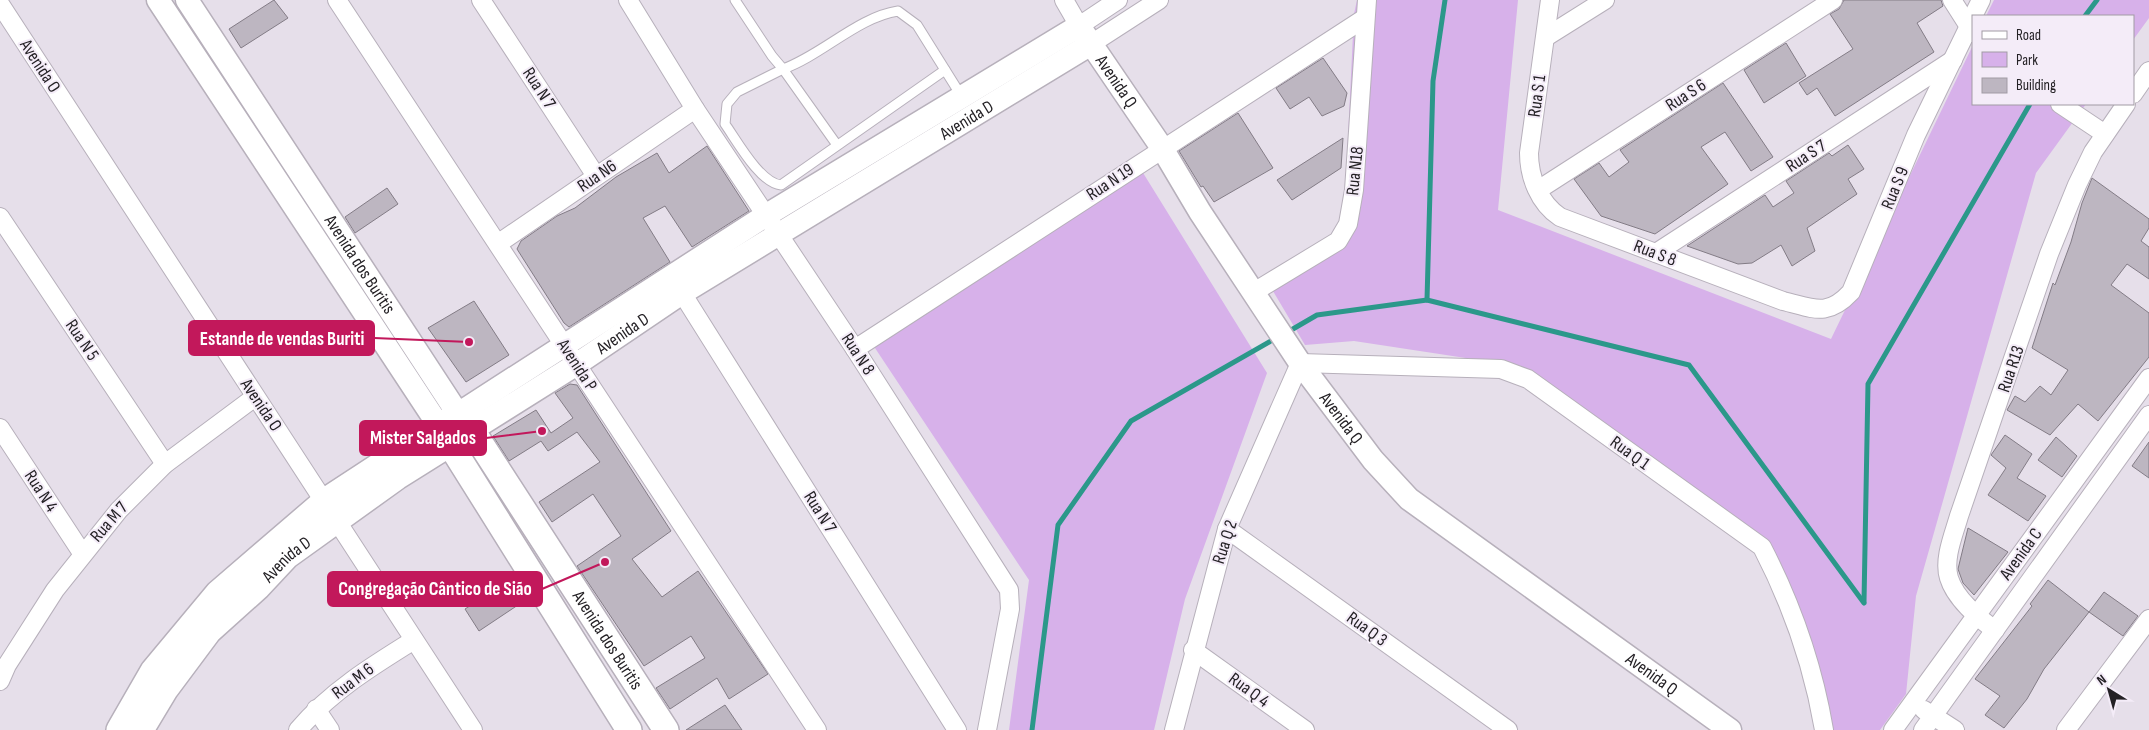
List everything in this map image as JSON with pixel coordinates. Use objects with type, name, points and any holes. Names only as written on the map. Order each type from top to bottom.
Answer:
[{"type":"main road","name":"Avenida D","points":[[119,730],[153,671],[218,593],[331,510],[455,429]]},
{"type":"main road","name":"Avenida dos Buritis","points":[[455,429],[629,730]]},
{"type":"main road","name":"Avenida dos Buritis","points":[[455,429],[666,730]]},
{"type":"main road","name":"Avenida D","points":[[141,730],[165,690],[209,631],[258,587],[331,510]]},
{"type":"street","name":"Avenida dos Buritis","points":[[158,0],[455,429]]},
{"type":"street","name":"Avenida dos Buritis","points":[[188,0],[455,429]]},
{"type":"street","name":"Avenida P","points":[[337,0],[499,243],[817,730]]},
{"type":"street","name":"Rua N 7","points":[[481,0],[596,176]]},
{"type":"street","name":"Rua N 8","points":[[628,0],[695,109],[855,349],[1009,590],[1010,610],[987,730]]},
{"type":"street","name":"Avenida Q","points":[[1064,0],[1085,35],[1162,148],[1200,212],[1300,362],[1373,460],[1409,499],[1730,730]]},
{"type":"street","name":"Avenida D","points":[[455,429],[577,364],[682,293],[779,236],[1085,35],[1118,0]]},
{"type":"street","name":"Avenida D","points":[[455,429],[564,345],[765,216],[962,97],[1159,0]]},
{"type":"street","name":"Rua S 1","points":[[1538,190],[1532,176],[1529,153],[1550,0]]},
{"type":"street","points":[[1546,37],[1605,0]]},
{"type":"street","name":"Rua S 6","points":[[1538,190],[1833,0]]},
{"type":"street","points":[[1952,0],[1972,24]]},
{"type":"street","name":"Rua S 9","points":[[1975,15],[1981,0]]},
{"type":"street","name":"Avenida O","points":[[0,4],[473,730]]},
{"type":"street","name":"Rua N 19","points":[[855,349],[1162,148],[1366,9]]},
{"type":"street","name":"Rua N18","points":[[1254,292],[1338,241],[1346,230],[1354,190],[1366,9]]},
{"type":"street","name":"Rua S 9","points":[[1784,301],[1814,309],[1829,309],[1840,303],[1851,292],[1916,135],[1972,24]]},
{"type":"street","name":"Rua S 7","points":[[1656,253],[1955,58]]},
{"type":"street","points":[[2134,93],[2149,71]]},
{"type":"street","points":[[2062,105],[2105,134]]},
{"type":"street","name":"Rua R13","points":[[1995,630],[1975,616],[1948,577],[1948,555],[1959,516],[2049,254],[2077,185],[2105,134],[2125,105]]},
{"type":"street","name":"Rua N6","points":[[499,243],[695,109]]},
{"type":"street","name":"Rua S 8","points":[[1538,190],[1546,205],[1560,217],[1784,301]]},
{"type":"street","name":"Rua N 5","points":[[0,217],[165,464]]},
{"type":"street","name":"Rua N 7","points":[[682,293],[957,730]]},
{"type":"street","name":"Rua Q 2","points":[[1174,730],[1193,650],[1227,529],[1300,362]]},
{"type":"street","name":"Rua Q 1","points":[[1300,362],[1501,369],[1528,379],[1762,548],[1784,589],[1801,634],[1818,694],[1824,730]]},
{"type":"street","name":"Avenida C","points":[[1893,730],[2149,378]]},
{"type":"street","name":"Rua M 7","points":[[2,667],[82,553],[119,510],[165,464],[255,397]]},
{"type":"street","name":"Avenida C","points":[[1928,723],[2149,415]]},
{"type":"street","name":"Rua N 4","points":[[0,428],[82,553]]},
{"type":"street","name":"Rua Q 3","points":[[1227,529],[1508,730]]},
{"type":"street","points":[[2066,730],[2149,618]]},
{"type":"street","name":"Rua M 6","points":[[298,730],[316,709],[370,667],[414,640]]},
{"type":"street","name":"Rua Q 4","points":[[1193,650],[1305,730]]},
{"type":"street","points":[[1912,703],[1928,723],[1955,730]]},
{"type":"street","points":[[316,709],[330,730]]},
{"type":"lane","points":[[734,0],[837,145]]},
{"type":"lane","points":[[945,70],[781,185],[774,184],[764,178],[725,124],[727,104],[737,92],[783,69],[800,63],[881,14],[898,11],[917,25],[962,97]]},
{"type":"green space","points":[[1357,0],[1518,0],[1498,210],[1831,339],[1972,47],[1972,105],[2085,105],[2036,173],[1916,596],[1906,694],[1880,730],[1830,730],[1767,544],[1521,366],[1505,362],[1492,362],[1354,341],[1305,345],[1264,276],[1343,239],[1354,14]]},
{"type":"green space","points":[[1994,0],[2149,0],[2149,18],[2134,39],[2134,15],[1986,15]]},
{"type":"green space","points":[[1140,168],[1267,373],[1185,599],[1154,730],[1009,730],[1029,580],[873,345]]},
{"type":"building","points":[[274,0],[288,18],[241,48],[229,29]]},
{"type":"building","points":[[1844,0],[1941,0],[1943,6],[1917,23],[1934,52],[1835,116],[1817,88],[1807,95],[1799,83],[1853,49],[1830,14],[1839,9]]},
{"type":"building","points":[[1786,43],[1806,76],[1764,103],[1744,70]]},
{"type":"building","points":[[1323,58],[1347,93],[1344,106],[1322,116],[1309,97],[1290,109],[1276,88]]},
{"type":"building","points":[[1723,83],[1773,157],[1751,171],[1725,132],[1701,147],[1728,184],[1655,234],[1601,216],[1574,179],[1599,163],[1609,177],[1629,162],[1620,150]]},
{"type":"building","points":[[1238,113],[1273,168],[1214,202],[1203,186],[1201,187],[1179,151]]},
{"type":"building","points":[[1343,138],[1341,168],[1292,200],[1277,180]]},
{"type":"building","points":[[1848,145],[1864,169],[1848,179],[1857,194],[1807,228],[1815,251],[1792,266],[1781,245],[1752,263],[1738,264],[1687,246],[1765,195],[1773,207],[1794,193],[1786,181],[1829,153],[1832,156]]},
{"type":"building","points":[[707,146],[749,211],[692,247],[665,206],[643,218],[670,262],[569,327],[564,323],[517,249],[521,241],[557,216],[575,208],[616,177],[657,153],[669,173]]},
{"type":"building","points":[[2092,178],[2149,219],[2149,228],[2141,241],[2149,247],[2149,279],[2127,264],[2111,285],[2149,313],[2149,357],[2098,421],[2078,404],[2050,435],[2007,410],[2015,396],[2025,402],[2040,386],[2051,395],[2068,370],[2032,348],[2053,283],[2055,285]]},
{"type":"building","points":[[387,188],[398,204],[355,233],[345,217]]},
{"type":"building","points":[[474,301],[509,355],[466,382],[428,328]]},
{"type":"building","points":[[570,384],[577,385],[671,531],[632,559],[662,597],[698,571],[768,674],[729,699],[717,678],[670,709],[656,688],[705,658],[691,636],[644,666],[577,566],[621,536],[593,494],[552,522],[539,502],[600,462],[577,432],[548,451],[541,441],[509,461],[493,436],[536,410],[551,433],[573,418],[555,393]]},
{"type":"building","points":[[2005,435],[2032,454],[2017,478],[2046,496],[2028,521],[1988,495],[2006,468],[1991,455]]},
{"type":"building","points":[[2056,437],[2077,456],[2062,477],[2038,460]]},
{"type":"building","points":[[2149,442],[2149,478],[2132,466]]},
{"type":"building","points":[[1968,528],[2008,552],[1974,595],[1963,583],[1958,569]]},
{"type":"building","points":[[2048,580],[2089,612],[2044,669],[2027,699],[2004,728],[1985,715],[2000,696],[1975,679],[2032,606],[2030,604]]},
{"type":"building","points":[[507,582],[521,603],[479,631],[465,609]]},
{"type":"building","points":[[2104,592],[2138,616],[2123,636],[2089,612]]},
{"type":"building","points":[[725,705],[742,730],[686,730]]},
{"type":"waterway","points":[[1427,300],[1433,81],[1445,0]]},
{"type":"waterway","points":[[2086,15],[2097,0]]},
{"type":"waterway","points":[[1864,602],[1868,384],[2029,105]]},
{"type":"waterway","points":[[1286,333],[1317,315],[1427,300],[1689,365],[1864,603]]},
{"type":"waterway","points":[[1032,730],[1058,525],[1131,421],[1276,338]]},
{"type":"place","name":"Estande de vendas Buriti","points":[[469,342]]},
{"type":"place","name":"Mister Salgados","points":[[542,431]]},
{"type":"place","name":"Congregação Cântico de Sião","points":[[605,562]]}]
